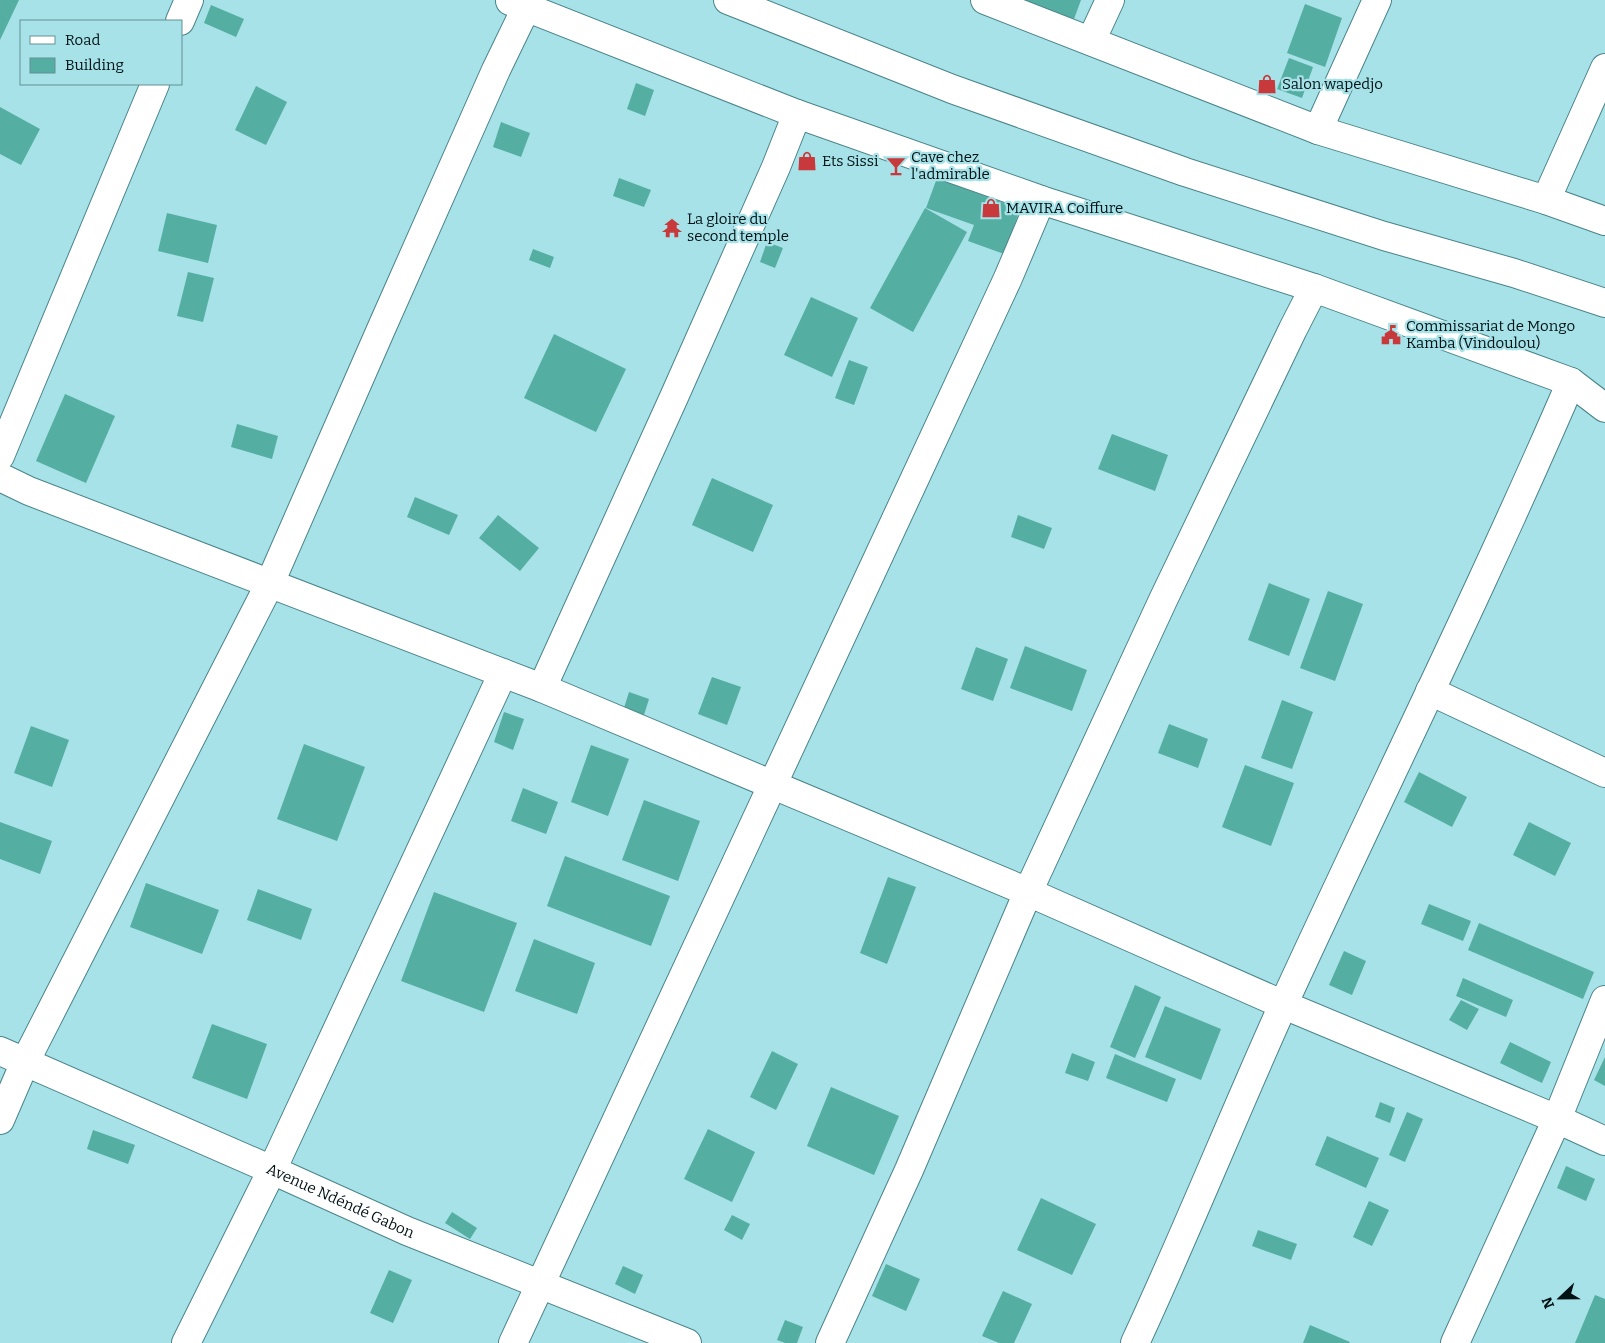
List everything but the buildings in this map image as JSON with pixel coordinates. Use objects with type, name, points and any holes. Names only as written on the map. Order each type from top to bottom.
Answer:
[{"type":"main road","points":[[180,20],[189,0]]},
{"type":"main road","points":[[728,0],[952,89],[1185,172],[1384,236],[1514,272],[1605,303]]},
{"type":"main road","points":[[985,0],[1318,130],[1546,200],[1605,221]]},
{"type":"main road","points":[[1091,41],[1110,0]]},
{"type":"main road","points":[[1318,130],[1377,0]]},
{"type":"main road","points":[[0,1120],[26,1062],[270,583],[389,309],[496,70],[517,4],[797,114],[1041,200],[1314,288],[1571,382],[1605,408]]},
{"type":"main road","points":[[1546,200],[1605,68]]},
{"type":"main road","points":[[0,456],[155,85]]},
{"type":"main road","points":[[542,688],[674,398],[772,176],[797,114]]},
{"type":"main road","points":[[513,1343],[1004,286],[1041,200]]},
{"type":"main road","points":[[830,1343],[909,1170],[1028,892],[1172,583],[1314,288]]},
{"type":"main road","points":[[1135,1343],[1175,1256],[1284,1005],[1571,382]]},
{"type":"main road","points":[[0,477],[29,491],[542,688],[1028,892],[1284,1005],[1557,1119],[1605,1141]]},
{"type":"main road","points":[[186,1343],[272,1170],[503,672]]},
{"type":"main road","points":[[1430,691],[1605,773]]},
{"type":"main road","points":[[1455,1343],[1557,1119],[1605,1000]]},
{"type":"main road","name":"Avenue Ndéndé Gabon","points":[[0,1051],[407,1231],[686,1343]]},
{"type":"place","name":"Salon wapedjo","points":[[1267,84]]},
{"type":"place","name":"Ets Sissi","points":[[807,161]]},
{"type":"place","name":"Cave chez l'admirable","points":[[896,166]]},
{"type":"place","name":"MAVIRA Coiffure","points":[[991,208]]},
{"type":"place","name":"La gloire du second temple","points":[[672,228]]},
{"type":"place","name":"Commissariat de Mongo Kamba (Vindoulou)","points":[[1391,335]]}]
